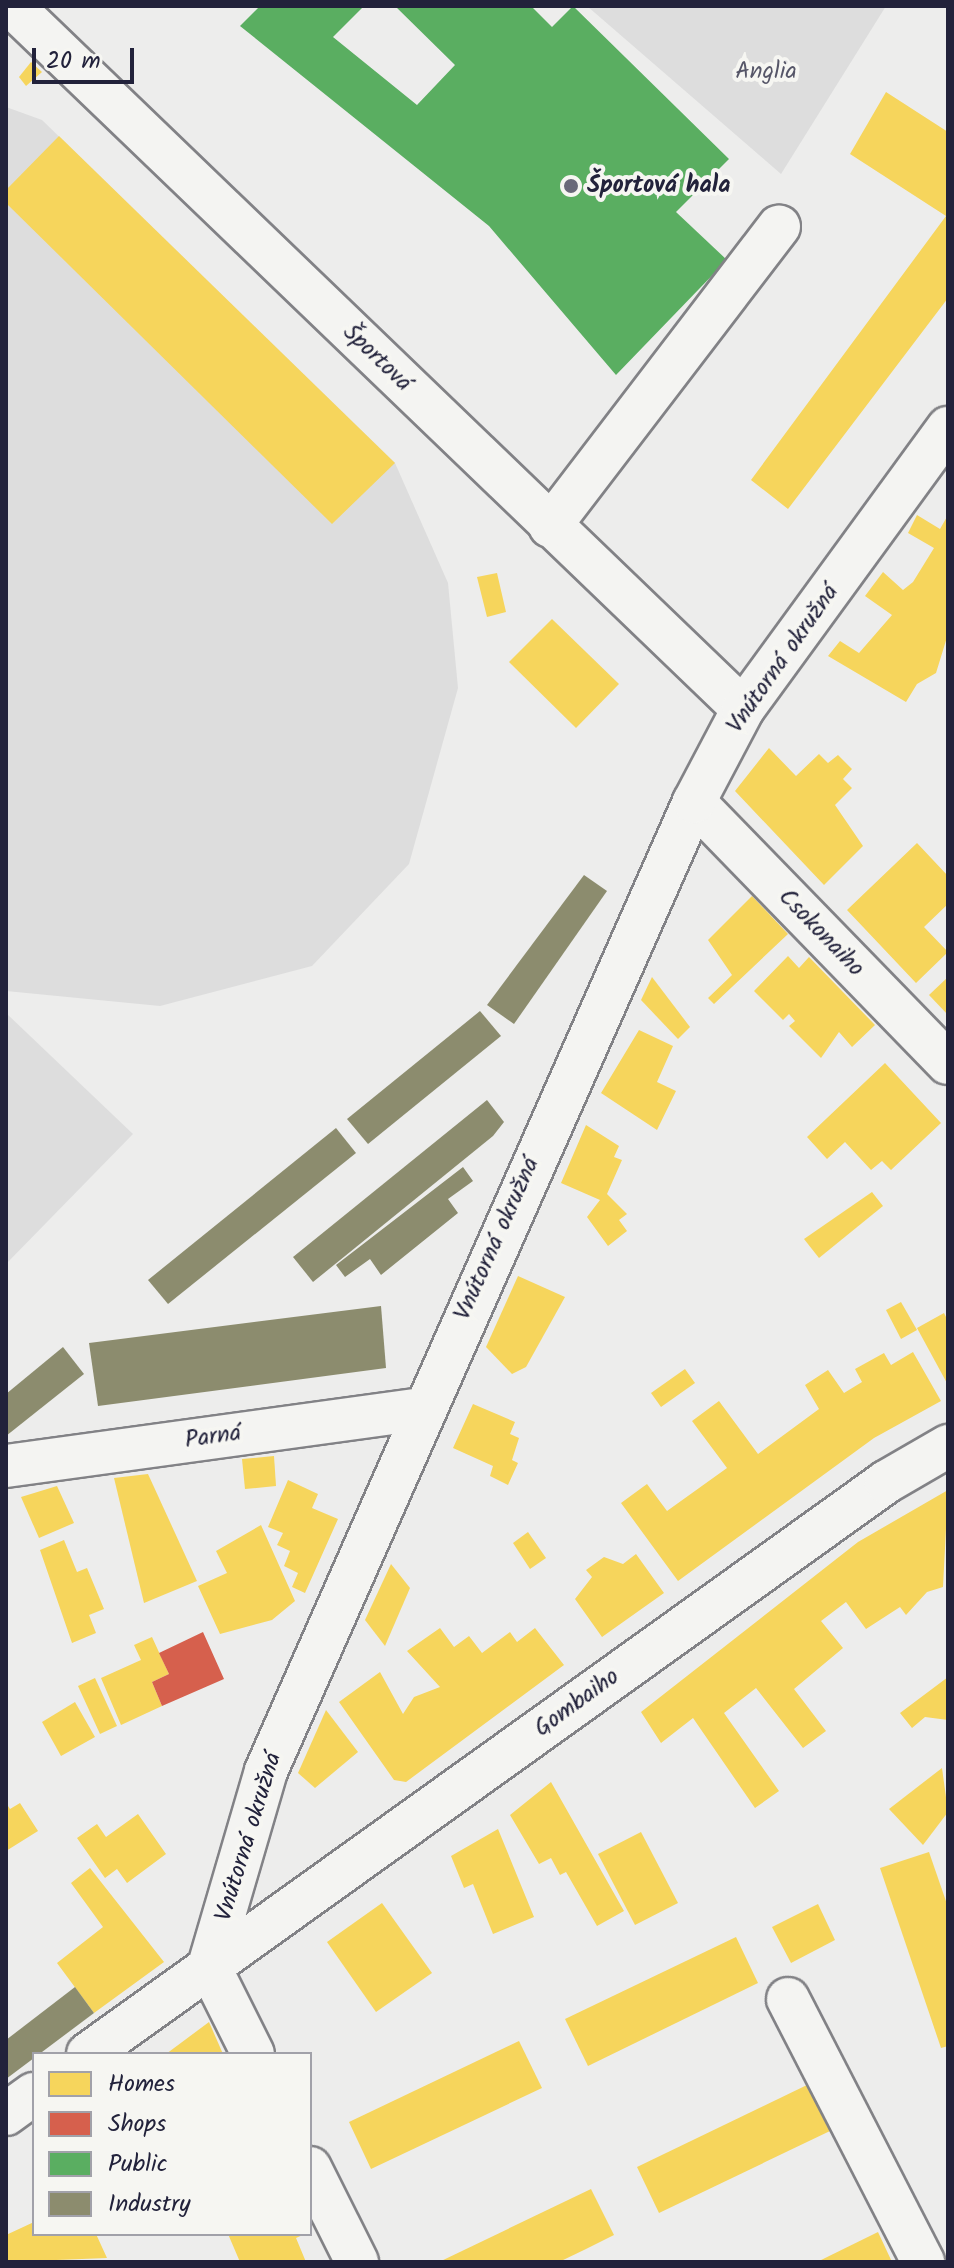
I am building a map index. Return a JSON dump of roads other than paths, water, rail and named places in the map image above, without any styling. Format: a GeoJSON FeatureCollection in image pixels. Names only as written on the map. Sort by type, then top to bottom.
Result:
{"type":"FeatureCollection","features":[{"type":"Feature","properties":{"kind":"street","name":"Športová"},"geometry":{"type":"LineString","coordinates":[[12,6],[743,709]]}},
{"type":"Feature","properties":{"kind":"street"},"geometry":{"type":"LineString","coordinates":[[550,526],[779,227]]}},
{"type":"Feature","properties":{"kind":"street","name":"Vnútorná okružná"},"geometry":{"type":"LineString","coordinates":[[209,1966],[266,1771],[421,1409],[694,802],[743,709],[948,428]]}},
{"type":"Feature","properties":{"kind":"street","name":"Csokonaiho"},"geometry":{"type":"LineString","coordinates":[[694,802],[948,1063]]}},
{"type":"Feature","properties":{"kind":"street","name":"Parná"},"geometry":{"type":"LineString","coordinates":[[6,1466],[421,1409]]}},
{"type":"Feature","properties":{"kind":"street","name":"Gombaiho"},"geometry":{"type":"LineString","coordinates":[[209,1966],[886,1482],[948,1446]]}},
{"type":"Feature","properties":{"kind":"street"},"geometry":{"type":"LineString","coordinates":[[91,2052],[209,1966],[252,2052]]}},
{"type":"Feature","properties":{"kind":"street"},"geometry":{"type":"LineString","coordinates":[[788,1999],[923,2262]]}},
{"type":"Feature","properties":{"kind":"street"},"geometry":{"type":"LineString","coordinates":[[6,2114],[32,2095]]}},
{"type":"Feature","properties":{"kind":"street"},"geometry":{"type":"LineString","coordinates":[[312,2172],[357,2262]]}},
{"type":"Feature","properties":{"kind":"place","name":"Športová hala"},"geometry":{"type":"Point","coordinates":[571,186]}},
{"type":"Feature","properties":{"kind":"park label","name":"Anglia"},"geometry":{"type":"Point","coordinates":[766,72]}}]}
